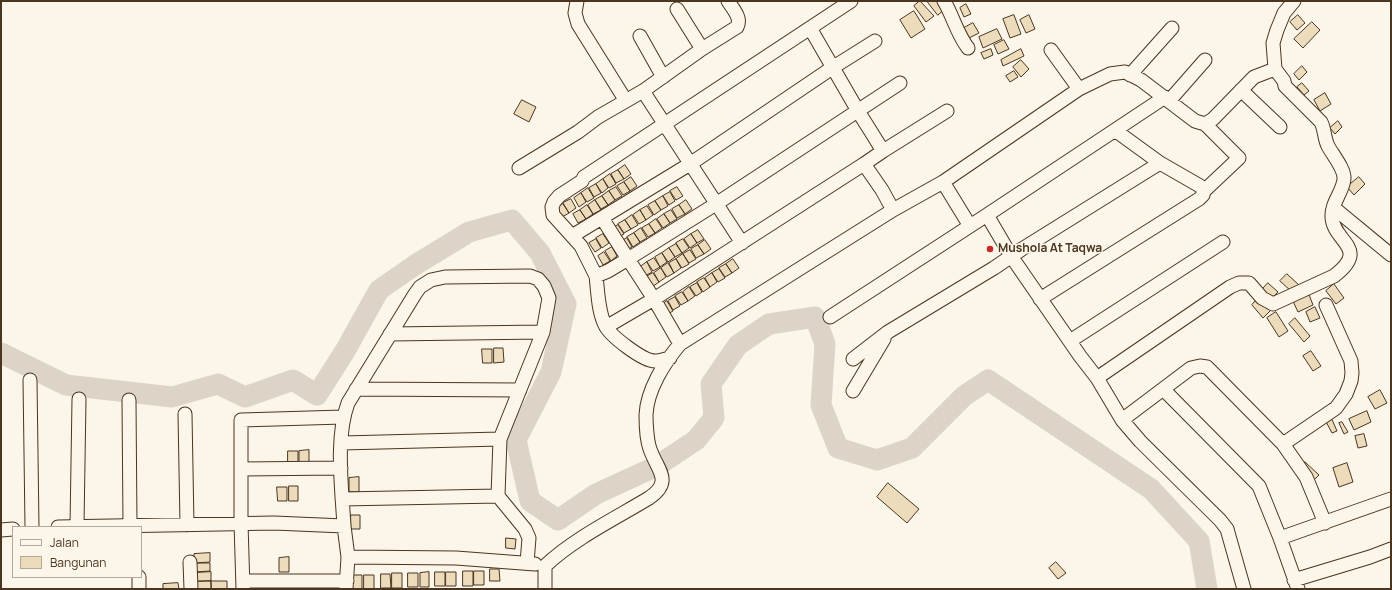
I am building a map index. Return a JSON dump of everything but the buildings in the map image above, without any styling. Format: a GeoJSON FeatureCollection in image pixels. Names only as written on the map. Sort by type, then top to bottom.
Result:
{"type":"FeatureCollection","features":[{"type":"Feature","properties":{"kind":"street"},"geometry":{"type":"LineString","coordinates":[[577,1],[575,13],[578,24],[626,101]]}},
{"type":"Feature","properties":{"kind":"street"},"geometry":{"type":"LineString","coordinates":[[519,168],[578,132],[598,117],[643,91],[702,49],[737,27],[739,23],[738,18],[728,1]]}},
{"type":"Feature","properties":{"kind":"street"},"geometry":{"type":"LineString","coordinates":[[670,358],[655,361],[648,360],[614,336],[606,327],[602,319],[596,276],[581,246],[553,215],[552,207],[554,202],[559,196],[582,181],[584,177],[851,1]]}},
{"type":"Feature","properties":{"kind":"street"},"geometry":{"type":"LineString","coordinates":[[944,1],[951,13],[960,39],[968,48]]}},
{"type":"Feature","properties":{"kind":"street"},"geometry":{"type":"LineString","coordinates":[[1097,378],[1239,283],[1249,283],[1262,298],[1274,304],[1334,276],[1342,271],[1349,261],[1350,253],[1347,244],[1334,224],[1332,218],[1345,177],[1328,145],[1325,130],[1321,122],[1285,86],[1284,81],[1275,69],[1273,43],[1284,14],[1294,1]]}},
{"type":"Feature","properties":{"kind":"street"},"geometry":{"type":"LineString","coordinates":[[677,10],[702,49]]}},
{"type":"Feature","properties":{"kind":"street"},"geometry":{"type":"LineString","coordinates":[[810,28],[858,112],[883,151]]}},
{"type":"Feature","properties":{"kind":"street"},"geometry":{"type":"LineString","coordinates":[[1130,75],[1172,28]]}},
{"type":"Feature","properties":{"kind":"street"},"geometry":{"type":"LineString","coordinates":[[640,36],[663,77]]}},
{"type":"Feature","properties":{"kind":"street"},"geometry":{"type":"LineString","coordinates":[[572,236],[690,164],[832,68],[875,41]]}},
{"type":"Feature","properties":{"kind":"street"},"geometry":{"type":"LineString","coordinates":[[1051,50],[1079,89]]}},
{"type":"Feature","properties":{"kind":"street"},"geometry":{"type":"LineString","coordinates":[[830,317],[1167,99],[1205,60]]}},
{"type":"Feature","properties":{"kind":"street"},"geometry":{"type":"LineString","coordinates":[[1205,124],[1212,119],[1254,77],[1275,69]]}},
{"type":"Feature","properties":{"kind":"street"},"geometry":{"type":"LineString","coordinates":[[545,589],[550,564],[573,544],[656,494],[661,487],[663,480],[662,474],[649,448],[646,416],[649,399],[655,383],[680,344],[893,210],[943,182],[1079,89],[1110,74],[1125,72],[1141,80],[1195,121],[1205,124],[1239,158],[1204,190],[1203,195],[1199,199],[1040,299]]}},
{"type":"Feature","properties":{"kind":"street"},"geometry":{"type":"LineString","coordinates":[[596,276],[608,271],[628,259],[716,204],[900,83]]}},
{"type":"Feature","properties":{"kind":"street"},"geometry":{"type":"LineString","coordinates":[[1241,90],[1280,127]]}},
{"type":"Feature","properties":{"kind":"street"},"geometry":{"type":"LineString","coordinates":[[643,91],[742,243]]}},
{"type":"Feature","properties":{"kind":"street"},"geometry":{"type":"LineString","coordinates":[[606,327],[654,299],[947,111]]}},
{"type":"Feature","properties":{"kind":"street"},"geometry":{"type":"LineString","coordinates":[[1116,131],[1160,163],[1200,186],[1204,190]]}},
{"type":"Feature","properties":{"kind":"street"},"geometry":{"type":"LineString","coordinates":[[853,359],[888,332],[994,268],[1160,163]]}},
{"type":"Feature","properties":{"kind":"street"},"geometry":{"type":"LineString","coordinates":[[864,164],[893,210]]}},
{"type":"Feature","properties":{"kind":"street"},"geometry":{"type":"LineString","coordinates":[[943,182],[970,226]]}},
{"type":"Feature","properties":{"kind":"street"},"geometry":{"type":"LineString","coordinates":[[1334,208],[1391,256]]}},
{"type":"Feature","properties":{"kind":"street"},"geometry":{"type":"LineString","coordinates":[[987,215],[1011,256],[1097,378],[1122,420],[1140,441],[1220,520],[1227,529],[1244,589]]}},
{"type":"Feature","properties":{"kind":"street"},"geometry":{"type":"LineString","coordinates":[[602,218],[654,299],[680,344]]}},
{"type":"Feature","properties":{"kind":"street"},"geometry":{"type":"LineString","coordinates":[[1070,341],[1223,242]]}},
{"type":"Feature","properties":{"kind":"street"},"geometry":{"type":"LineString","coordinates":[[343,417],[241,420],[241,523],[243,585],[346,585],[348,557],[344,526],[341,468],[343,417],[348,403],[356,389],[420,287],[431,280],[445,277],[530,276],[538,279],[544,286],[549,298],[543,332],[500,439],[498,496],[525,529],[529,538],[527,563]]}},
{"type":"Feature","properties":{"kind":"street"},"geometry":{"type":"LineString","coordinates":[[1283,444],[1336,408],[1346,394],[1351,381],[1351,361],[1326,305]]}},
{"type":"Feature","properties":{"kind":"street"},"geometry":{"type":"LineString","coordinates":[[390,334],[543,332]]}},
{"type":"Feature","properties":{"kind":"street"},"geometry":{"type":"LineString","coordinates":[[853,391],[888,332]]}},
{"type":"Feature","properties":{"kind":"street"},"geometry":{"type":"LineString","coordinates":[[1122,420],[1191,368],[1200,366],[1207,367],[1283,444],[1307,478],[1325,523]]}},
{"type":"Feature","properties":{"kind":"street"},"geometry":{"type":"LineString","coordinates":[[30,380],[32,526]]}},
{"type":"Feature","properties":{"kind":"street"},"geometry":{"type":"LineString","coordinates":[[356,389],[520,390]]}},
{"type":"Feature","properties":{"kind":"street"},"geometry":{"type":"LineString","coordinates":[[1163,389],[1259,486],[1280,538],[1296,585],[1391,549]]}},
{"type":"Feature","properties":{"kind":"street"},"geometry":{"type":"LineString","coordinates":[[79,399],[77,526],[241,523],[344,526]]}},
{"type":"Feature","properties":{"kind":"street"},"geometry":{"type":"LineString","coordinates":[[129,400],[136,526]]}},
{"type":"Feature","properties":{"kind":"street"},"geometry":{"type":"LineString","coordinates":[[185,414],[187,525]]}},
{"type":"Feature","properties":{"kind":"street"},"geometry":{"type":"LineString","coordinates":[[342,443],[500,439]]}},
{"type":"Feature","properties":{"kind":"street"},"geometry":{"type":"LineString","coordinates":[[241,469],[341,468]]}},
{"type":"Feature","properties":{"kind":"street"},"geometry":{"type":"LineString","coordinates":[[342,499],[498,496]]}},
{"type":"Feature","properties":{"kind":"street"},"geometry":{"type":"LineString","coordinates":[[1280,538],[1391,499]]}},
{"type":"Feature","properties":{"kind":"street"},"geometry":{"type":"LineString","coordinates":[[1,530],[12,529]]}},
{"type":"Feature","properties":{"kind":"street"},"geometry":{"type":"LineString","coordinates":[[348,557],[456,558],[550,564]]}},
{"type":"Feature","properties":{"kind":"street"},"geometry":{"type":"LineString","coordinates":[[190,562],[191,589]]}},
{"type":"Feature","properties":{"kind":"street"},"geometry":{"type":"LineString","coordinates":[[550,564],[552,589]]}},
{"type":"Feature","properties":{"kind":"street"},"geometry":{"type":"LineString","coordinates":[[139,578],[139,589]]}},
{"type":"Feature","properties":{"kind":"waterway"},"geometry":{"type":"LineString","coordinates":[[1,353],[66,385],[172,397],[218,384],[245,397],[293,380],[317,395],[345,351],[379,290],[415,265],[469,232],[512,220],[540,253],[566,304],[551,372],[516,440],[530,501],[558,520],[596,494],[657,466],[696,440],[714,418],[711,384],[738,345],[769,324],[815,317],[825,344],[821,405],[838,448],[877,460],[912,448],[964,396],[988,380],[1151,489],[1199,541],[1207,589]]}},
{"type":"Feature","properties":{"kind":"place","name":"Mushola At Taqwa"},"geometry":{"type":"Point","coordinates":[990,249]}}]}
